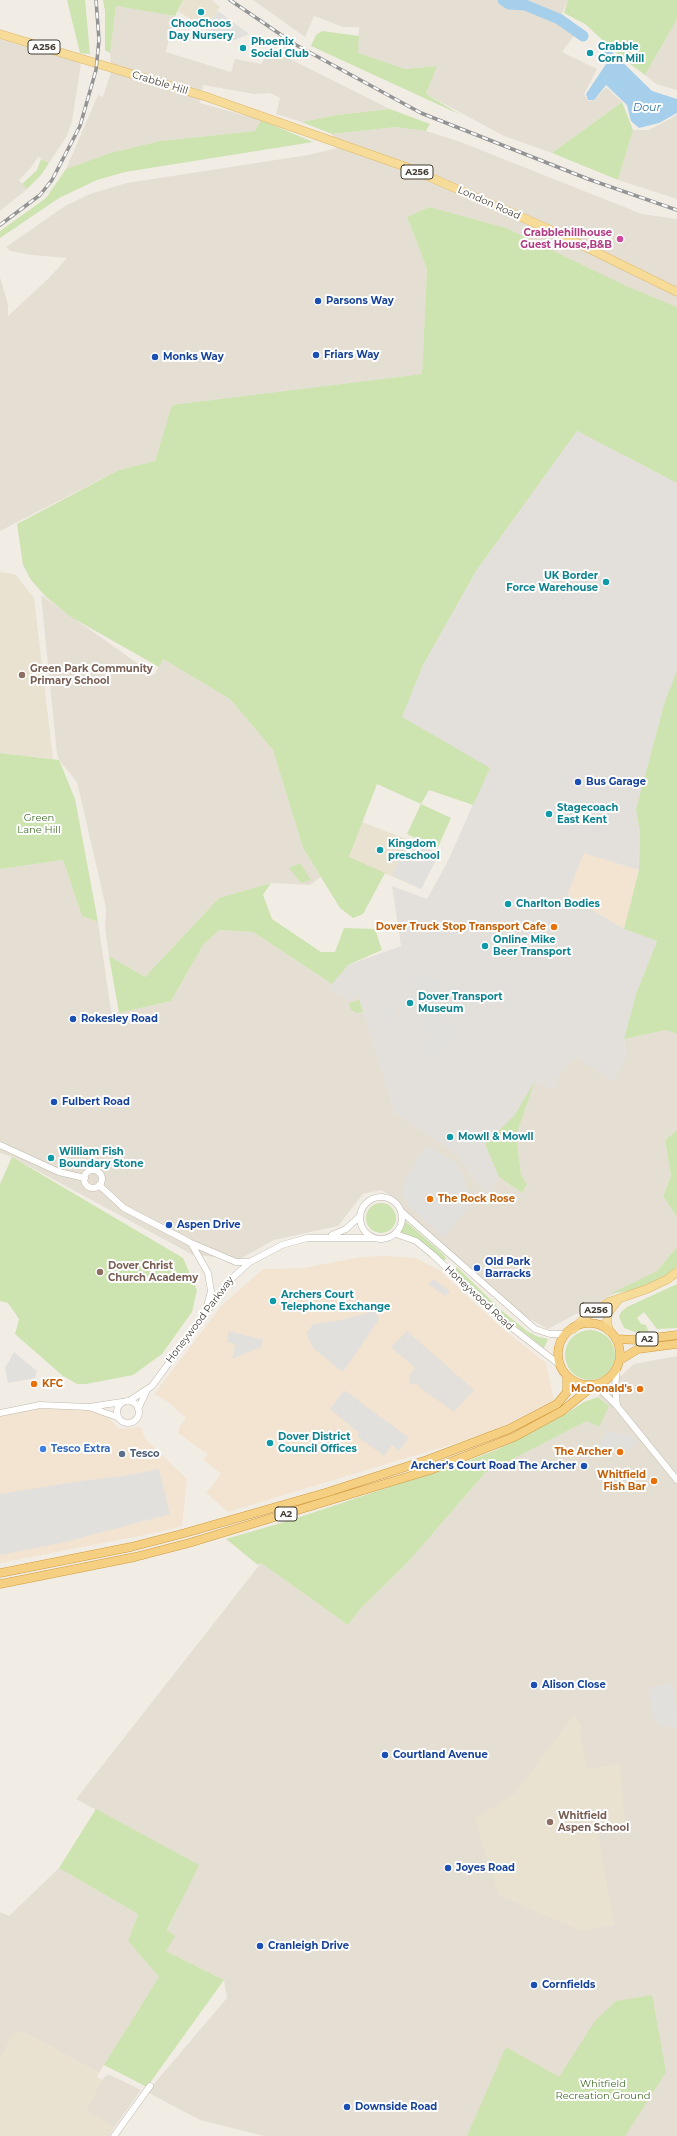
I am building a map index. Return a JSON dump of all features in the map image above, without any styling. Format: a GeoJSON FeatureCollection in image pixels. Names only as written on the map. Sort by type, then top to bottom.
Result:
{"type":"FeatureCollection","features":[{"type":"Feature","properties":{"kind":"highway"},"geometry":{"type":"LineString","coordinates":[[591,1324],[601,1326],[609,1331],[616,1339],[620,1347],[620,1360],[617,1369],[608,1379],[595,1385],[579,1384],[567,1376],[560,1365],[559,1349],[569,1331],[582,1325],[591,1324]]}},
{"type":"Feature","properties":{"kind":"highway","name":"A2"},"geometry":{"type":"LineString","coordinates":[[616,1339],[637,1340],[677,1335]]}},
{"type":"Feature","properties":{"kind":"highway","name":"A2"},"geometry":{"type":"LineString","coordinates":[[620,1360],[638,1349],[677,1344]]}},
{"type":"Feature","properties":{"kind":"highway","name":"A2"},"geometry":{"type":"LineString","coordinates":[[0,1573],[138,1545],[237,1519],[325,1493],[427,1460],[509,1429],[557,1404],[563,1398],[568,1389],[567,1376]]}},
{"type":"Feature","properties":{"kind":"highway","name":"A2"},"geometry":{"type":"LineString","coordinates":[[0,1584],[135,1557],[232,1531],[335,1500],[467,1457],[514,1437],[562,1411],[595,1385]]}},
{"type":"Feature","properties":{"kind":"main road","name":"Crabble Hill"},"geometry":{"type":"LineString","coordinates":[[0,34],[204,96],[319,136]]}},
{"type":"Feature","properties":{"kind":"main road","name":"London Road"},"geometry":{"type":"LineString","coordinates":[[319,136],[409,168],[554,231],[677,292]]}},
{"type":"Feature","properties":{"kind":"main road","name":"A256"},"geometry":{"type":"LineString","coordinates":[[569,1331],[595,1310],[609,1302],[647,1289],[668,1279],[677,1272]]}},
{"type":"Feature","properties":{"kind":"main road","name":"A256"},"geometry":{"type":"LineString","coordinates":[[609,1331],[607,1322],[608,1313],[616,1302],[624,1297]]}},
{"type":"Feature","properties":{"kind":"street"},"geometry":{"type":"LineString","coordinates":[[0,1145],[59,1172],[84,1178]]}},
{"type":"Feature","properties":{"kind":"street"},"geometry":{"type":"LineString","coordinates":[[84,1178],[89,1171],[97,1171],[102,1177],[99,1185]]}},
{"type":"Feature","properties":{"kind":"street"},"geometry":{"type":"LineString","coordinates":[[84,1178],[86,1184],[91,1187],[99,1185]]}},
{"type":"Feature","properties":{"kind":"street"},"geometry":{"type":"LineString","coordinates":[[99,1185],[124,1208],[191,1243],[236,1262],[250,1262]]}},
{"type":"Feature","properties":{"kind":"street"},"geometry":{"type":"LineString","coordinates":[[380,1197],[391,1199],[400,1207],[402,1212],[402,1224],[396,1234],[385,1239],[373,1238],[362,1227],[360,1216],[362,1210],[369,1201],[380,1197]]}},
{"type":"Feature","properties":{"kind":"street","name":"Honeywood Road"},"geometry":{"type":"LineString","coordinates":[[402,1212],[535,1330],[550,1334],[569,1331]]}},
{"type":"Feature","properties":{"kind":"street","name":"Honeywood Parkway"},"geometry":{"type":"LineString","coordinates":[[328,1237],[346,1229],[360,1216]]}},
{"type":"Feature","properties":{"kind":"street","name":"Honeywood Road"},"geometry":{"type":"LineString","coordinates":[[396,1234],[416,1242],[433,1255],[507,1324],[560,1365]]}},
{"type":"Feature","properties":{"kind":"street","name":"Honeywood Parkway"},"geometry":{"type":"LineString","coordinates":[[138,1409],[147,1390],[206,1310],[229,1281],[250,1262],[270,1251],[296,1241],[328,1237],[373,1238]]}},
{"type":"Feature","properties":{"kind":"street"},"geometry":{"type":"LineString","coordinates":[[191,1243],[208,1273],[211,1291],[206,1310]]}},
{"type":"Feature","properties":{"kind":"street"},"geometry":{"type":"LineString","coordinates":[[617,1369],[615,1386],[617,1406]]}},
{"type":"Feature","properties":{"kind":"street"},"geometry":{"type":"LineString","coordinates":[[595,1385],[617,1406],[677,1480]]}},
{"type":"Feature","properties":{"kind":"street","name":"Honeywood Parkway"},"geometry":{"type":"LineString","coordinates":[[0,1413],[40,1405],[89,1407],[126,1402],[147,1390]]}},
{"type":"Feature","properties":{"kind":"street"},"geometry":{"type":"LineString","coordinates":[[126,1402],[135,1404],[138,1409],[138,1416],[132,1422],[125,1424],[118,1417],[116,1409],[126,1402]]}},
{"type":"Feature","properties":{"kind":"street","name":"Honeywood Parkway"},"geometry":{"type":"LineString","coordinates":[[89,1407],[118,1417]]}},
{"type":"Feature","properties":{"kind":"street"},"geometry":{"type":"LineString","coordinates":[[114,2136],[150,2086]]}},
{"type":"Feature","properties":{"kind":"shaded area"},"geometry":{"type":"Polygon","coordinates":[[[183,0],[212,0],[220,7],[205,28],[178,11],[183,0]]]}},
{"type":"Feature","properties":{"kind":"shaded area"},"geometry":{"type":"Polygon","coordinates":[[[253,0],[568,0],[559,20],[576,33],[562,52],[597,69],[584,94],[588,101],[594,100],[606,87],[622,102],[552,153],[504,136],[426,94],[437,66],[405,69],[357,53],[359,27],[343,27],[314,16],[305,37],[253,0]]]}},
{"type":"Feature","properties":{"kind":"shaded area"},"geometry":{"type":"Polygon","coordinates":[[[116,6],[175,16],[166,52],[231,72],[235,59],[261,64],[270,49],[390,109],[337,115],[302,122],[276,114],[280,98],[270,93],[254,94],[203,85],[200,103],[261,120],[255,131],[160,141],[110,153],[66,169],[98,95],[103,97],[111,72],[110,53],[116,6]]]}},
{"type":"Feature","properties":{"kind":"shaded area"},"geometry":{"type":"Polygon","coordinates":[[[218,11],[249,34],[230,42],[205,28],[218,11]]]}},
{"type":"Feature","properties":{"kind":"shaded area"},"geometry":{"type":"Polygon","coordinates":[[[677,19],[677,90],[656,84],[645,75],[677,19]]]}},
{"type":"Feature","properties":{"kind":"shaded area"},"geometry":{"type":"Polygon","coordinates":[[[0,39],[81,63],[72,121],[67,136],[49,163],[38,157],[30,169],[19,180],[27,189],[0,211],[0,39]]]}},
{"type":"Feature","properties":{"kind":"shaded area"},"geometry":{"type":"Polygon","coordinates":[[[677,115],[677,199],[618,180],[633,130],[649,130],[677,115]]]}},
{"type":"Feature","properties":{"kind":"shaded area"},"geometry":{"type":"Polygon","coordinates":[[[396,127],[426,131],[458,141],[642,214],[677,219],[677,307],[429,207],[407,217],[427,269],[422,374],[172,405],[155,461],[119,470],[0,531],[0,277],[8,305],[8,316],[49,278],[67,258],[31,255],[10,251],[6,247],[65,206],[90,194],[127,183],[308,155],[337,148],[332,134],[396,127]]]}},
{"type":"Feature","properties":{"kind":"shaded area"},"geometry":{"type":"Polygon","coordinates":[[[577,431],[677,483],[677,671],[665,701],[636,809],[640,833],[639,870],[584,853],[567,895],[624,929],[657,941],[636,994],[624,1039],[626,1057],[614,1082],[576,1058],[560,1073],[553,1090],[535,1082],[514,1117],[485,1144],[499,1177],[487,1197],[458,1155],[395,1113],[358,995],[350,1001],[327,989],[348,965],[401,946],[392,886],[427,899],[446,865],[489,769],[402,717],[423,665],[476,571],[577,431]]]}},
{"type":"Feature","properties":{"kind":"shaded area","name":"Green Park Community Primary School"},"geometry":{"type":"Polygon","coordinates":[[[0,572],[15,574],[34,598],[53,759],[0,753],[0,572]]]}},
{"type":"Feature","properties":{"kind":"shaded area"},"geometry":{"type":"Polygon","coordinates":[[[41,595],[154,675],[163,659],[230,699],[273,750],[303,848],[321,877],[310,885],[271,883],[219,898],[145,977],[109,956],[105,928],[106,908],[77,782],[59,760],[57,754],[41,595]]]}},
{"type":"Feature","properties":{"kind":"shaded area"},"geometry":{"type":"Polygon","coordinates":[[[362,822],[409,840],[439,854],[421,889],[349,858],[362,822]]]}},
{"type":"Feature","properties":{"kind":"shaded area"},"geometry":{"type":"Polygon","coordinates":[[[409,840],[439,854],[421,889],[392,875],[409,840]]]}},
{"type":"Feature","properties":{"kind":"shaded area"},"geometry":{"type":"Polygon","coordinates":[[[584,853],[639,870],[624,929],[567,895],[584,853]]]}},
{"type":"Feature","properties":{"kind":"shaded area"},"geometry":{"type":"Polygon","coordinates":[[[63,860],[82,916],[98,922],[111,1011],[119,1013],[171,1001],[203,945],[219,930],[253,932],[332,984],[327,989],[358,994],[395,1113],[458,1155],[487,1197],[499,1177],[522,1193],[527,1186],[521,1174],[516,1136],[535,1081],[553,1090],[560,1073],[576,1058],[626,1057],[624,1039],[666,1030],[677,1034],[677,1130],[665,1140],[671,1176],[663,1196],[677,1217],[677,1247],[657,1271],[548,1329],[524,1316],[413,1220],[395,1198],[381,1190],[363,1194],[338,1226],[274,1240],[240,1259],[193,1255],[12,1157],[0,1153],[0,869],[63,860]]]}},
{"type":"Feature","properties":{"kind":"shaded area","name":"Dover Transport Museum"},"geometry":{"type":"Polygon","coordinates":[[[411,973],[440,981],[439,1015],[457,1027],[436,1060],[423,1052],[431,1036],[424,1012],[428,1011],[426,1003],[422,1003],[421,995],[424,994],[422,986],[416,988],[411,973]]]}},
{"type":"Feature","properties":{"kind":"shaded area"},"geometry":{"type":"Polygon","coordinates":[[[392,1007],[396,1010],[386,1022],[382,1016],[383,1012],[387,1008],[392,1007]]]}},
{"type":"Feature","properties":{"kind":"shaded area"},"geometry":{"type":"Polygon","coordinates":[[[430,1148],[455,1162],[462,1174],[467,1189],[475,1200],[444,1237],[414,1211],[402,1196],[405,1181],[424,1149],[430,1148]]]}},
{"type":"Feature","properties":{"kind":"shaded area"},"geometry":{"type":"Polygon","coordinates":[[[387,1256],[416,1258],[439,1270],[503,1329],[546,1363],[554,1400],[489,1433],[228,1512],[206,1493],[221,1474],[204,1460],[207,1454],[178,1433],[180,1426],[186,1418],[168,1402],[154,1394],[222,1305],[263,1269],[303,1268],[361,1257],[387,1256]]]}},
{"type":"Feature","properties":{"kind":"shaded area"},"geometry":{"type":"Polygon","coordinates":[[[433,1279],[450,1291],[445,1296],[429,1284],[433,1279]]]}},
{"type":"Feature","properties":{"kind":"shaded area"},"geometry":{"type":"Polygon","coordinates":[[[376,1311],[379,1319],[343,1372],[314,1349],[308,1339],[307,1332],[313,1324],[336,1321],[376,1311]]]}},
{"type":"Feature","properties":{"kind":"shaded area"},"geometry":{"type":"Polygon","coordinates":[[[229,1331],[263,1340],[261,1347],[232,1359],[235,1344],[227,1342],[229,1331]]]}},
{"type":"Feature","properties":{"kind":"shaded area"},"geometry":{"type":"Polygon","coordinates":[[[407,1331],[474,1390],[454,1412],[419,1387],[418,1383],[410,1385],[409,1375],[415,1368],[391,1347],[407,1331]]]}},
{"type":"Feature","properties":{"kind":"shaded area"},"geometry":{"type":"Polygon","coordinates":[[[14,1352],[37,1371],[35,1378],[8,1383],[5,1368],[14,1352]]]}},
{"type":"Feature","properties":{"kind":"shaded area"},"geometry":{"type":"Polygon","coordinates":[[[677,1356],[677,2136],[264,2136],[200,2120],[147,2092],[227,1998],[224,1980],[166,1951],[167,1931],[198,1865],[76,1799],[261,1563],[348,1625],[361,1608],[408,1562],[485,1473],[587,1421],[609,1406],[598,1396],[634,1364],[677,1356]]]}},
{"type":"Feature","properties":{"kind":"shaded area"},"geometry":{"type":"Polygon","coordinates":[[[344,1390],[409,1438],[399,1451],[392,1445],[384,1456],[357,1436],[359,1433],[330,1409],[344,1390]]]}},
{"type":"Feature","properties":{"kind":"shaded area"},"geometry":{"type":"Polygon","coordinates":[[[69,1405],[107,1416],[119,1429],[141,1427],[145,1439],[187,1479],[182,1526],[160,1532],[0,1563],[0,1413],[15,1409],[69,1405]]]}},
{"type":"Feature","properties":{"kind":"shaded area"},"geometry":{"type":"Polygon","coordinates":[[[607,1432],[630,1435],[637,1441],[632,1449],[629,1447],[627,1451],[617,1444],[615,1447],[613,1445],[606,1455],[604,1454],[601,1458],[594,1454],[607,1432]]]}},
{"type":"Feature","properties":{"kind":"shaded area","name":"Tesco Extra"},"geometry":{"type":"Polygon","coordinates":[[[159,1469],[170,1514],[65,1542],[0,1555],[0,1494],[123,1476],[159,1469]]]}},
{"type":"Feature","properties":{"kind":"shaded area"},"geometry":{"type":"Polygon","coordinates":[[[672,1683],[677,1712],[677,1727],[672,1728],[671,1725],[662,1727],[661,1722],[655,1723],[649,1691],[652,1690],[652,1687],[672,1683]]]}},
{"type":"Feature","properties":{"kind":"shaded area","name":"Whitfield Aspen School"},"geometry":{"type":"Polygon","coordinates":[[[574,1715],[582,1726],[580,1734],[587,1769],[620,1764],[625,1825],[597,1830],[614,1925],[582,1931],[498,1895],[475,1819],[515,1793],[574,1715]]]}},
{"type":"Feature","properties":{"kind":"shaded area"},"geometry":{"type":"Polygon","coordinates":[[[59,1868],[138,1914],[128,1941],[159,1977],[99,2073],[21,2031],[0,2065],[0,1912],[9,1916],[59,1868]]]}},
{"type":"Feature","properties":{"kind":"shaded area"},"geometry":{"type":"Polygon","coordinates":[[[21,2031],[99,2073],[97,2077],[102,2080],[86,2111],[114,2128],[109,2136],[0,2136],[0,2058],[12,2035],[21,2031]]]}},
{"type":"Feature","properties":{"kind":"shaded area"},"geometry":{"type":"Polygon","coordinates":[[[108,2074],[141,2090],[114,2128],[85,2111],[102,2080],[108,2074]]]}},
{"type":"Feature","properties":{"kind":"green space"},"geometry":{"type":"Polygon","coordinates":[[[67,0],[85,0],[90,54],[80,53],[67,0]]]}},
{"type":"Feature","properties":{"kind":"green space"},"geometry":{"type":"Polygon","coordinates":[[[103,0],[183,0],[175,16],[116,6],[110,53],[105,50],[105,11],[103,0]]]}},
{"type":"Feature","properties":{"kind":"green space"},"geometry":{"type":"Polygon","coordinates":[[[568,0],[677,0],[677,19],[645,75],[622,58],[585,24],[564,13],[568,0]]]}},
{"type":"Feature","properties":{"kind":"green space"},"geometry":{"type":"Polygon","coordinates":[[[322,31],[359,36],[358,53],[405,69],[437,66],[426,94],[461,115],[311,46],[316,35],[322,31]]]}},
{"type":"Feature","properties":{"kind":"green space"},"geometry":{"type":"Polygon","coordinates":[[[622,102],[633,130],[618,180],[552,153],[622,102]]]}},
{"type":"Feature","properties":{"kind":"green space"},"geometry":{"type":"Polygon","coordinates":[[[390,109],[430,124],[426,131],[396,127],[332,134],[302,122],[337,115],[390,109]]]}},
{"type":"Feature","properties":{"kind":"green space"},"geometry":{"type":"Polygon","coordinates":[[[261,120],[313,142],[125,172],[97,180],[59,198],[0,238],[0,231],[46,198],[66,169],[110,153],[160,141],[255,131],[261,120]]]}},
{"type":"Feature","properties":{"kind":"green space"},"geometry":{"type":"Polygon","coordinates":[[[41,159],[49,163],[41,175],[27,189],[22,184],[37,170],[41,159]]]}},
{"type":"Feature","properties":{"kind":"green space"},"geometry":{"type":"Polygon","coordinates":[[[429,207],[506,228],[626,286],[677,307],[677,483],[577,431],[476,571],[423,665],[402,717],[490,768],[473,805],[429,790],[421,804],[377,784],[349,857],[385,873],[363,914],[353,918],[340,908],[303,848],[273,750],[230,699],[163,659],[159,667],[71,617],[46,597],[31,580],[23,565],[17,524],[119,470],[155,461],[172,405],[422,374],[427,269],[407,217],[429,207]]]}},
{"type":"Feature","properties":{"kind":"green space"},"geometry":{"type":"Polygon","coordinates":[[[677,671],[677,1034],[666,1030],[624,1039],[636,994],[657,941],[624,929],[639,870],[640,833],[636,809],[665,701],[677,671]]]}},
{"type":"Feature","properties":{"kind":"green space","name":"Green Lane Hill"},"geometry":{"type":"Polygon","coordinates":[[[0,753],[59,760],[75,799],[98,922],[82,916],[63,860],[0,869],[0,753]]]}},
{"type":"Feature","properties":{"kind":"green space"},"geometry":{"type":"Polygon","coordinates":[[[421,804],[451,818],[437,849],[407,834],[421,804]]]}},
{"type":"Feature","properties":{"kind":"green space"},"geometry":{"type":"Polygon","coordinates":[[[300,863],[311,880],[301,883],[289,868],[300,863]]]}},
{"type":"Feature","properties":{"kind":"green space"},"geometry":{"type":"Polygon","coordinates":[[[271,883],[263,895],[272,919],[321,952],[335,952],[344,928],[375,929],[382,950],[348,965],[332,984],[253,932],[219,930],[203,945],[171,1001],[119,1013],[109,956],[145,977],[219,898],[271,883]]]}},
{"type":"Feature","properties":{"kind":"green space"},"geometry":{"type":"Polygon","coordinates":[[[359,1000],[363,1012],[357,1013],[351,1010],[349,1003],[359,1000]]]}},
{"type":"Feature","properties":{"kind":"green space"},"geometry":{"type":"Polygon","coordinates":[[[535,1081],[516,1136],[521,1174],[527,1185],[522,1193],[499,1177],[485,1144],[514,1116],[535,1081]]]}},
{"type":"Feature","properties":{"kind":"green space"},"geometry":{"type":"Polygon","coordinates":[[[677,1130],[677,1217],[663,1196],[671,1176],[665,1140],[677,1130]]]}},
{"type":"Feature","properties":{"kind":"green space","name":"Dover Christ Church Academy"},"geometry":{"type":"Polygon","coordinates":[[[12,1157],[183,1258],[197,1290],[192,1312],[162,1354],[133,1375],[86,1384],[77,1384],[63,1376],[15,1334],[19,1319],[8,1303],[0,1301],[0,1184],[12,1157]]]}},
{"type":"Feature","properties":{"kind":"green space"},"geometry":{"type":"Polygon","coordinates":[[[381,1203],[392,1207],[396,1218],[392,1229],[381,1233],[370,1229],[366,1218],[370,1207],[381,1203]]]}},
{"type":"Feature","properties":{"kind":"green space"},"geometry":{"type":"Polygon","coordinates":[[[404,1220],[442,1253],[446,1258],[444,1261],[412,1237],[399,1232],[404,1220]]]}},
{"type":"Feature","properties":{"kind":"green space"},"geometry":{"type":"Polygon","coordinates":[[[677,1247],[677,1267],[663,1277],[634,1290],[610,1294],[657,1271],[677,1247]]]}},
{"type":"Feature","properties":{"kind":"green space"},"geometry":{"type":"Polygon","coordinates":[[[457,1267],[501,1310],[527,1331],[536,1336],[548,1339],[544,1348],[499,1313],[454,1270],[457,1267]]]}},
{"type":"Feature","properties":{"kind":"green space"},"geometry":{"type":"Polygon","coordinates":[[[677,1284],[677,1328],[657,1329],[644,1312],[637,1318],[641,1324],[646,1325],[649,1333],[635,1332],[624,1328],[619,1317],[621,1312],[627,1307],[677,1284]]]}},
{"type":"Feature","properties":{"kind":"green space"},"geometry":{"type":"Polygon","coordinates":[[[590,1330],[600,1332],[608,1337],[613,1345],[615,1355],[613,1365],[608,1373],[600,1378],[590,1380],[580,1378],[572,1373],[567,1365],[565,1355],[567,1345],[572,1337],[580,1332],[590,1330]]]}},
{"type":"Feature","properties":{"kind":"green space"},"geometry":{"type":"Polygon","coordinates":[[[598,1397],[609,1406],[599,1427],[587,1421],[485,1473],[408,1562],[361,1608],[348,1625],[261,1563],[258,1565],[226,1539],[288,1521],[473,1459],[496,1450],[564,1415],[584,1402],[598,1397]]]}},
{"type":"Feature","properties":{"kind":"green space"},"geometry":{"type":"Polygon","coordinates":[[[96,1809],[199,1865],[167,1930],[175,1936],[166,1951],[224,1980],[147,2087],[104,2065],[159,1977],[128,1941],[138,1914],[59,1868],[96,1809]]]}},
{"type":"Feature","properties":{"kind":"green space","name":"Whitfield Recreation Ground"},"geometry":{"type":"Polygon","coordinates":[[[652,1995],[666,2072],[625,2136],[467,2136],[506,2047],[559,2077],[595,2021],[616,2001],[652,1995]]]}},
{"type":"Feature","properties":{"kind":"water","name":"Dour"},"geometry":{"type":"Polygon","coordinates":[[[601,45],[608,48],[652,91],[677,99],[677,113],[659,123],[639,128],[631,121],[627,105],[606,85],[594,100],[588,100],[586,94],[608,61],[599,48],[601,45]]]}},
{"type":"Feature","properties":{"kind":"waterway","name":"Dour"},"geometry":{"type":"LineString","coordinates":[[503,0],[509,4],[525,5],[559,19],[583,36]]}},
{"type":"Feature","properties":{"kind":"railway"},"geometry":{"type":"LineString","coordinates":[[0,225],[40,195],[52,180],[80,126],[96,70],[99,40],[96,0]]}},
{"type":"Feature","properties":{"kind":"railway"},"geometry":{"type":"LineString","coordinates":[[230,0],[296,45],[421,113],[588,179],[677,210]]}},
{"type":"Feature","properties":{"kind":"place","name":"ChooChoos Day Nursery"},"geometry":{"type":"Point","coordinates":[201,12]}},
{"type":"Feature","properties":{"kind":"place","name":"Phoenix Social Club"},"geometry":{"type":"Point","coordinates":[243,48]}},
{"type":"Feature","properties":{"kind":"place","name":"Crabble Corn Mill"},"geometry":{"type":"Point","coordinates":[590,53]}},
{"type":"Feature","properties":{"kind":"place","name":"Crabblehillhouse Guest House,B&B"},"geometry":{"type":"Point","coordinates":[620,239]}},
{"type":"Feature","properties":{"kind":"place","name":"Parsons Way"},"geometry":{"type":"Point","coordinates":[318,301]}},
{"type":"Feature","properties":{"kind":"place","name":"Friars Way"},"geometry":{"type":"Point","coordinates":[316,355]}},
{"type":"Feature","properties":{"kind":"place","name":"Monks Way"},"geometry":{"type":"Point","coordinates":[155,357]}},
{"type":"Feature","properties":{"kind":"place","name":"UK Border Force Warehouse"},"geometry":{"type":"Point","coordinates":[606,582]}},
{"type":"Feature","properties":{"kind":"place","name":"Green Park Community Primary School"},"geometry":{"type":"Point","coordinates":[22,675]}},
{"type":"Feature","properties":{"kind":"place","name":"Bus Garage"},"geometry":{"type":"Point","coordinates":[578,782]}},
{"type":"Feature","properties":{"kind":"place","name":"Stagecoach East Kent"},"geometry":{"type":"Point","coordinates":[549,814]}},
{"type":"Feature","properties":{"kind":"place","name":"Kingdom preschool"},"geometry":{"type":"Point","coordinates":[380,850]}},
{"type":"Feature","properties":{"kind":"place","name":"Charlton Bodies"},"geometry":{"type":"Point","coordinates":[508,904]}},
{"type":"Feature","properties":{"kind":"place","name":"Dover Truck Stop Transport Cafe"},"geometry":{"type":"Point","coordinates":[554,927]}},
{"type":"Feature","properties":{"kind":"place","name":"Online Mike Beer Transport"},"geometry":{"type":"Point","coordinates":[485,946]}},
{"type":"Feature","properties":{"kind":"place","name":"Dover Transport Museum"},"geometry":{"type":"Point","coordinates":[410,1003]}},
{"type":"Feature","properties":{"kind":"place","name":"Rokesley Road"},"geometry":{"type":"Point","coordinates":[73,1019]}},
{"type":"Feature","properties":{"kind":"place","name":"Fulbert Road"},"geometry":{"type":"Point","coordinates":[54,1102]}},
{"type":"Feature","properties":{"kind":"place","name":"Mowll & Mowll"},"geometry":{"type":"Point","coordinates":[450,1137]}},
{"type":"Feature","properties":{"kind":"place","name":"William Fish Boundary Stone"},"geometry":{"type":"Point","coordinates":[51,1158]}},
{"type":"Feature","properties":{"kind":"place","name":"The Rock Rose"},"geometry":{"type":"Point","coordinates":[430,1199]}},
{"type":"Feature","properties":{"kind":"place","name":"Aspen Drive"},"geometry":{"type":"Point","coordinates":[169,1225]}},
{"type":"Feature","properties":{"kind":"place","name":"Old Park Barracks"},"geometry":{"type":"Point","coordinates":[477,1268]}},
{"type":"Feature","properties":{"kind":"place","name":"Dover Christ Church Academy"},"geometry":{"type":"Point","coordinates":[100,1272]}},
{"type":"Feature","properties":{"kind":"place","name":"Archers Court Telephone Exchange"},"geometry":{"type":"Point","coordinates":[273,1301]}},
{"type":"Feature","properties":{"kind":"place","name":"KFC"},"geometry":{"type":"Point","coordinates":[34,1384]}},
{"type":"Feature","properties":{"kind":"place","name":"McDonald's"},"geometry":{"type":"Point","coordinates":[640,1389]}},
{"type":"Feature","properties":{"kind":"place","name":"Dover District Council Offices"},"geometry":{"type":"Point","coordinates":[270,1443]}},
{"type":"Feature","properties":{"kind":"place","name":"Tesco Extra"},"geometry":{"type":"Point","coordinates":[43,1449]}},
{"type":"Feature","properties":{"kind":"place","name":"The Archer"},"geometry":{"type":"Point","coordinates":[620,1452]}},
{"type":"Feature","properties":{"kind":"place","name":"Tesco"},"geometry":{"type":"Point","coordinates":[122,1454]}},
{"type":"Feature","properties":{"kind":"place","name":"Archer's Court Road The Archer"},"geometry":{"type":"Point","coordinates":[584,1466]}},
{"type":"Feature","properties":{"kind":"place","name":"Whitfield Fish Bar"},"geometry":{"type":"Point","coordinates":[654,1481]}},
{"type":"Feature","properties":{"kind":"place","name":"Alison Close"},"geometry":{"type":"Point","coordinates":[534,1685]}},
{"type":"Feature","properties":{"kind":"place","name":"Courtland Avenue"},"geometry":{"type":"Point","coordinates":[385,1755]}},
{"type":"Feature","properties":{"kind":"place","name":"Whitfield Aspen School"},"geometry":{"type":"Point","coordinates":[550,1822]}},
{"type":"Feature","properties":{"kind":"place","name":"Joyes Road"},"geometry":{"type":"Point","coordinates":[448,1868]}},
{"type":"Feature","properties":{"kind":"place","name":"Cranleigh Drive"},"geometry":{"type":"Point","coordinates":[260,1946]}},
{"type":"Feature","properties":{"kind":"place","name":"Cornfields"},"geometry":{"type":"Point","coordinates":[534,1985]}},
{"type":"Feature","properties":{"kind":"place","name":"Downside Road"},"geometry":{"type":"Point","coordinates":[347,2107]}}]}
